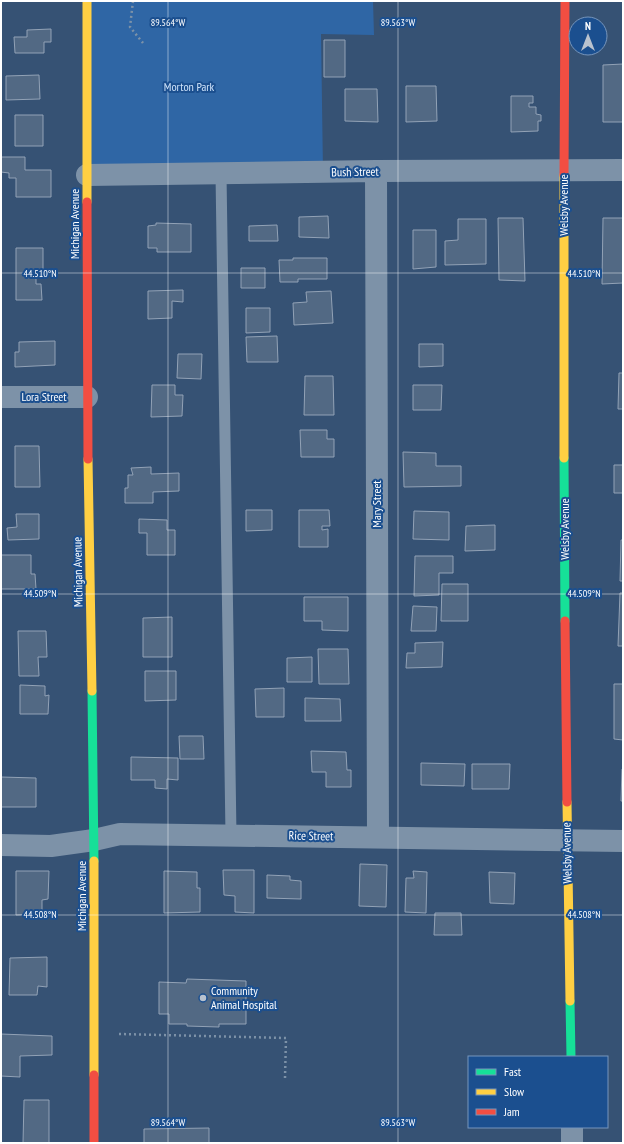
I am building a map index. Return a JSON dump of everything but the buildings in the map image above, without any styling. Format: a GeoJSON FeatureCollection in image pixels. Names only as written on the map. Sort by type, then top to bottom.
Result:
{"type":"FeatureCollection","features":[{"type":"Feature","properties":{"kind":"street","name":"Michigan Avenue"},"geometry":{"type":"LineString","coordinates":[[87,1],[87,397],[94,840],[94,1143]]}},
{"type":"Feature","properties":{"kind":"street","name":"Welsby Avenue"},"geometry":{"type":"LineString","coordinates":[[565,1],[564,171],[567,840],[571,1056]]}},
{"type":"Feature","properties":{"kind":"street","name":"Bush Street"},"geometry":{"type":"LineString","coordinates":[[87,175],[376,171],[623,170]]}},
{"type":"Feature","properties":{"kind":"street","name":"Mary Street"},"geometry":{"type":"LineString","coordinates":[[376,171],[378,837]]}},
{"type":"Feature","properties":{"kind":"street","name":"Lora Street"},"geometry":{"type":"LineString","coordinates":[[1,397],[87,397]]}},
{"type":"Feature","properties":{"kind":"street","name":"Rice Street"},"geometry":{"type":"LineString","coordinates":[[1,845],[51,846],[94,840],[120,834],[623,841]]}},
{"type":"Feature","properties":{"kind":"street"},"geometry":{"type":"LineString","coordinates":[[572,1128],[572,1143]]}},
{"type":"Feature","properties":{"kind":"lane"},"geometry":{"type":"LineString","coordinates":[[221,174],[231,835]]}},
{"type":"Feature","properties":{"kind":"path"},"geometry":{"type":"LineString","coordinates":[[133,1],[130,27],[143,43]]}},
{"type":"Feature","properties":{"kind":"path"},"geometry":{"type":"LineString","coordinates":[[119,1034],[286,1038],[285,1078]]}},
{"type":"Feature","properties":{"kind":"green space","name":"Morton Park"},"geometry":{"type":"Polygon","coordinates":[[[85,1],[373,1],[374,35],[321,34],[323,172],[87,175],[85,1]]]}},
{"type":"Feature","properties":{"kind":"traffic: fast"},"geometry":{"type":"LineString","coordinates":[[564,458],[565,621]]}},
{"type":"Feature","properties":{"kind":"traffic: fast"},"geometry":{"type":"LineString","coordinates":[[92,691],[94,861]]}},
{"type":"Feature","properties":{"kind":"traffic: fast"},"geometry":{"type":"LineString","coordinates":[[570,1001],[571,1056]]}},
{"type":"Feature","properties":{"kind":"traffic: slow"},"geometry":{"type":"LineString","coordinates":[[87,1],[87,202]]}},
{"type":"Feature","properties":{"kind":"traffic: slow"},"geometry":{"type":"LineString","coordinates":[[564,175],[564,458]]}},
{"type":"Feature","properties":{"kind":"traffic: slow"},"geometry":{"type":"LineString","coordinates":[[88,459],[92,691]]}},
{"type":"Feature","properties":{"kind":"traffic: slow"},"geometry":{"type":"LineString","coordinates":[[567,802],[570,1001]]}},
{"type":"Feature","properties":{"kind":"traffic: slow"},"geometry":{"type":"LineString","coordinates":[[94,861],[94,1075]]}},
{"type":"Feature","properties":{"kind":"traffic: jam"},"geometry":{"type":"LineString","coordinates":[[564,175],[565,1]]}},
{"type":"Feature","properties":{"kind":"traffic: jam"},"geometry":{"type":"LineString","coordinates":[[87,202],[88,459]]}},
{"type":"Feature","properties":{"kind":"traffic: jam"},"geometry":{"type":"LineString","coordinates":[[565,621],[567,802]]}},
{"type":"Feature","properties":{"kind":"traffic: jam"},"geometry":{"type":"LineString","coordinates":[[94,1075],[94,1143]]}},
{"type":"Feature","properties":{"kind":"place","name":"Community Animal Hospital"},"geometry":{"type":"Point","coordinates":[203,998]}}]}
